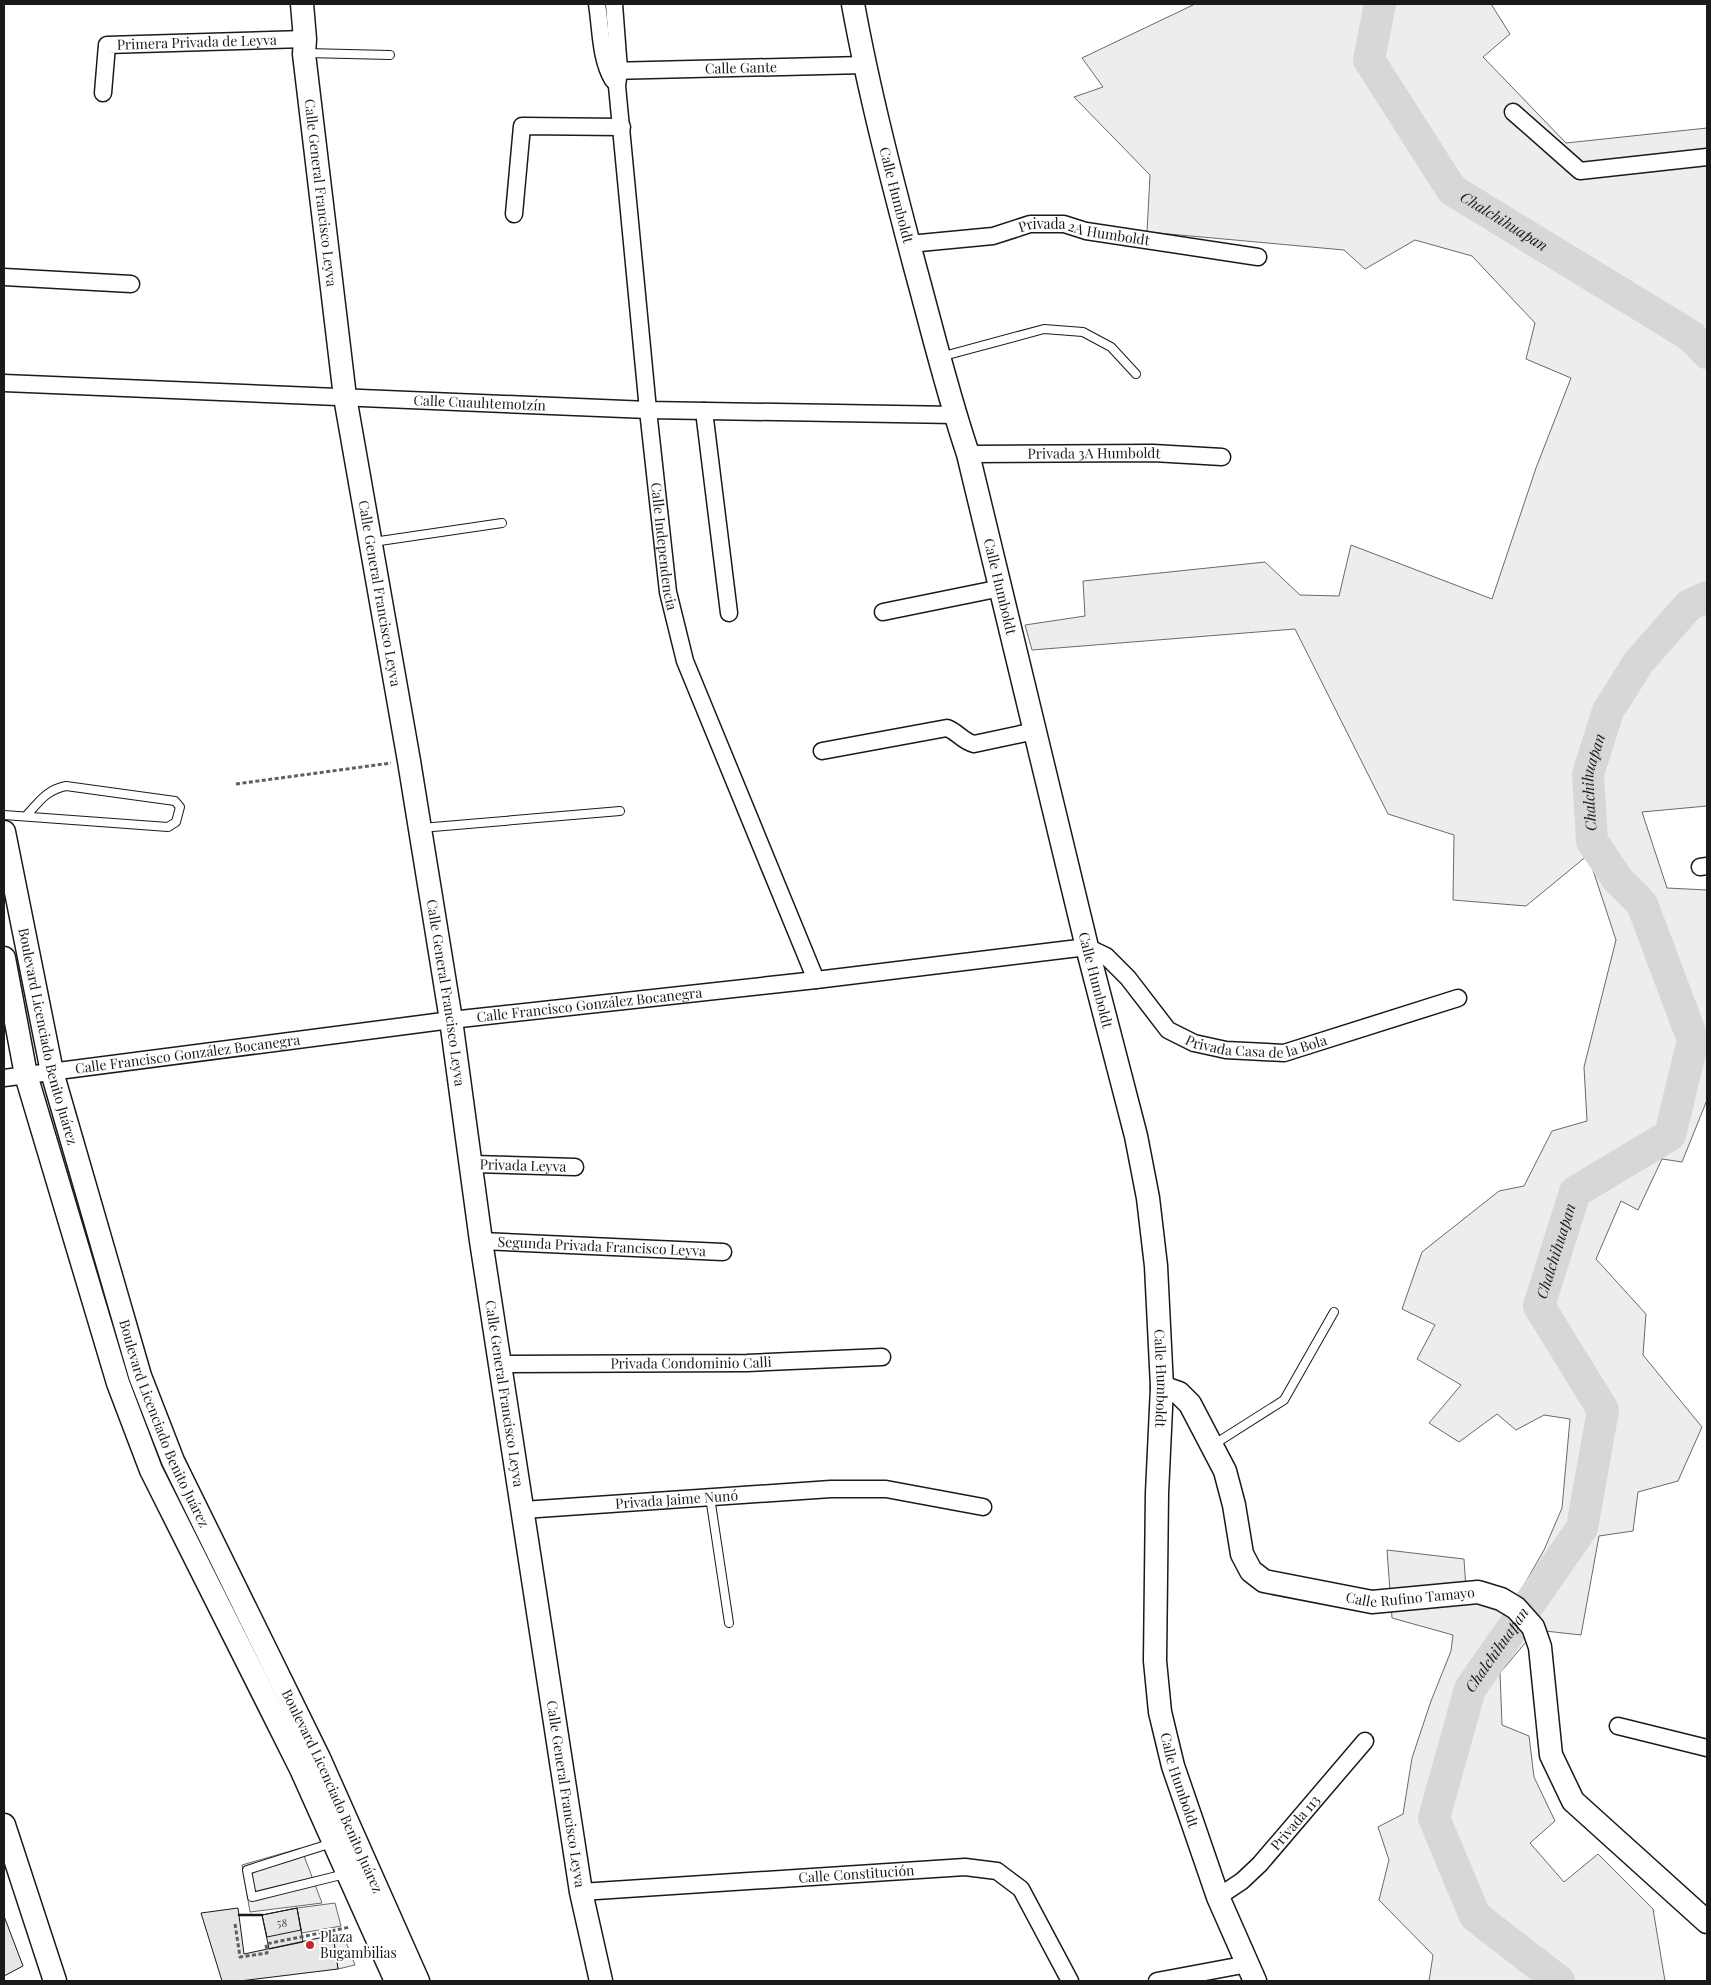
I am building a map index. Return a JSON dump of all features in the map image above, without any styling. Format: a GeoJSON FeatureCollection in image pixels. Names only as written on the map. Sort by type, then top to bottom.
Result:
{"type":"FeatureCollection","features":[{"type":"Feature","properties":{"kind":"street","name":"Calle General Francisco Leyva"},"geometry":{"type":"LineString","coordinates":[[302,4],[305,46],[346,398],[451,1020],[500,1364],[581,1892],[601,1981]]}},
{"type":"Feature","properties":{"kind":"street","name":"Calle Independencia"},"geometry":{"type":"LineString","coordinates":[[598,4],[614,76],[622,127],[648,410],[668,592],[684,661],[816,980]]}},
{"type":"Feature","properties":{"kind":"street","name":"Calle Independencia"},"geometry":{"type":"LineString","coordinates":[[614,4],[614,76]]}},
{"type":"Feature","properties":{"kind":"street","name":"Calle Humboldt"},"geometry":{"type":"LineString","coordinates":[[853,4],[864,64],[939,358],[968,454],[1087,947],[1136,1136],[1148,1198],[1156,1266],[1162,1387],[1157,1493],[1155,1661],[1160,1712],[1173,1766],[1218,1896],[1251,1973]]}},
{"type":"Feature","properties":{"kind":"street","name":"Primera Privada de Leyva"},"geometry":{"type":"LineString","coordinates":[[103,93],[107,45],[305,46]]}},
{"type":"Feature","properties":{"kind":"street","name":"Calle Gante"},"geometry":{"type":"LineString","coordinates":[[614,76],[864,64]]}},
{"type":"Feature","properties":{"kind":"street"},"geometry":{"type":"LineString","coordinates":[[1513,112],[1580,171],[1707,157]]}},
{"type":"Feature","properties":{"kind":"street"},"geometry":{"type":"LineString","coordinates":[[514,214],[522,126],[622,127]]}},
{"type":"Feature","properties":{"kind":"street","name":"Privada 2A Humboldt"},"geometry":{"type":"LineString","coordinates":[[909,244],[993,236],[1030,224],[1064,224],[1086,231],[1258,257]]}},
{"type":"Feature","properties":{"kind":"street"},"geometry":{"type":"LineString","coordinates":[[4,277],[131,284]]}},
{"type":"Feature","properties":{"kind":"street","name":"Calle Cuauhtemotzín"},"geometry":{"type":"LineString","coordinates":[[4,383],[648,410],[955,415]]}},
{"type":"Feature","properties":{"kind":"street"},"geometry":{"type":"LineString","coordinates":[[704,411],[729,613]]}},
{"type":"Feature","properties":{"kind":"street","name":"Privada 3A Humboldt"},"geometry":{"type":"LineString","coordinates":[[968,454],[1153,452],[1222,457]]}},
{"type":"Feature","properties":{"kind":"street"},"geometry":{"type":"LineString","coordinates":[[883,612],[1001,588]]}},
{"type":"Feature","properties":{"kind":"street"},"geometry":{"type":"LineString","coordinates":[[822,751],[947,728],[954,731],[966,742],[974,744],[1036,731]]}},
{"type":"Feature","properties":{"kind":"street","name":"Boulevard Licenciado Benito Juárez"},"geometry":{"type":"LineString","coordinates":[[4,832],[52,1072],[140,1376],[173,1461],[319,1758],[418,1981]]}},
{"type":"Feature","properties":{"kind":"street","name":"Calle Francisco González Bocanegra"},"geometry":{"type":"LineString","coordinates":[[4,1078],[451,1020],[816,980],[1087,947]]}},
{"type":"Feature","properties":{"kind":"street","name":"Privada Casa de la Bola"},"geometry":{"type":"LineString","coordinates":[[1087,947],[1106,956],[1128,978],[1168,1030],[1194,1043],[1226,1050],[1284,1053],[1458,998]]}},
{"type":"Feature","properties":{"kind":"street","name":"Boulevard Licenciado Benito Juárez"},"geometry":{"type":"LineString","coordinates":[[4,958],[26,1075],[118,1383],[151,1470],[301,1769],[396,1981]]}},
{"type":"Feature","properties":{"kind":"street","name":"Privada Leyva"},"geometry":{"type":"LineString","coordinates":[[472,1164],[575,1167]]}},
{"type":"Feature","properties":{"kind":"street","name":"Segunda Privada Francisco Leyva"},"geometry":{"type":"LineString","coordinates":[[482,1241],[723,1252]]}},
{"type":"Feature","properties":{"kind":"street","name":"Privada Condominio Calli"},"geometry":{"type":"LineString","coordinates":[[500,1364],[747,1363],[882,1357]]}},
{"type":"Feature","properties":{"kind":"street","name":"Calle Rufino Tamayo"},"geometry":{"type":"LineString","coordinates":[[1162,1387],[1179,1393],[1190,1404],[1225,1471],[1234,1506],[1242,1554],[1251,1571],[1264,1581],[1372,1602],[1478,1592],[1501,1599],[1516,1608],[1534,1627],[1540,1647],[1551,1755],[1574,1801],[1707,1922]]}},
{"type":"Feature","properties":{"kind":"street"},"geometry":{"type":"LineString","coordinates":[[151,1470],[173,1461]]}},
{"type":"Feature","properties":{"kind":"street","name":"Privada Jaime Nunó"},"geometry":{"type":"LineString","coordinates":[[523,1510],[831,1489],[886,1489],[983,1508]]}},
{"type":"Feature","properties":{"kind":"street"},"geometry":{"type":"LineString","coordinates":[[1618,1726],[1707,1748]]}},
{"type":"Feature","properties":{"kind":"street","name":"Privada 113"},"geometry":{"type":"LineString","coordinates":[[1218,1896],[1242,1881],[1260,1864],[1365,1741]]}},
{"type":"Feature","properties":{"kind":"street"},"geometry":{"type":"LineString","coordinates":[[4,1825],[55,1981]]}},
{"type":"Feature","properties":{"kind":"street","name":"Calle Constitución"},"geometry":{"type":"LineString","coordinates":[[581,1892],[965,1867],[997,1871],[1021,1890],[1070,1981]]}},
{"type":"Feature","properties":{"kind":"street"},"geometry":{"type":"LineString","coordinates":[[1157,1981],[1251,1973]]}},
{"type":"Feature","properties":{"kind":"lane"},"geometry":{"type":"LineString","coordinates":[[305,46],[322,52],[390,54]]}},
{"type":"Feature","properties":{"kind":"lane"},"geometry":{"type":"LineString","coordinates":[[939,358],[1044,330],[1084,332],[1112,347],[1136,374]]}},
{"type":"Feature","properties":{"kind":"lane"},"geometry":{"type":"LineString","coordinates":[[371,543],[502,523]]}},
{"type":"Feature","properties":{"kind":"lane"},"geometry":{"type":"LineString","coordinates":[[4,815],[168,827],[176,822],[180,807],[175,801],[66,786],[49,792],[26,816]]}},
{"type":"Feature","properties":{"kind":"lane"},"geometry":{"type":"LineString","coordinates":[[419,828],[620,811]]}},
{"type":"Feature","properties":{"kind":"lane"},"geometry":{"type":"LineString","coordinates":[[1212,1446],[1284,1400],[1334,1312]]}},
{"type":"Feature","properties":{"kind":"lane"},"geometry":{"type":"LineString","coordinates":[[710,1497],[730,1623]]}},
{"type":"Feature","properties":{"kind":"lane"},"geometry":{"type":"LineString","coordinates":[[334,1842],[247,1870],[252,1898],[348,1873]]}},
{"type":"Feature","properties":{"kind":"path"},"geometry":{"type":"LineString","coordinates":[[236,784],[408,761]]}},
{"type":"Feature","properties":{"kind":"path"},"geometry":{"type":"LineString","coordinates":[[235,1924],[240,1957],[267,1952],[266,1944],[370,1923]]}},
{"type":"Feature","properties":{"kind":"shaded area"},"geometry":{"type":"Polygon","coordinates":[[[1193,4],[1491,4],[1510,34],[1483,57],[1566,143],[1707,128],[1707,806],[1642,812],[1667,888],[1707,890],[1707,1100],[1682,1162],[1662,1159],[1638,1210],[1621,1201],[1596,1259],[1646,1314],[1643,1355],[1702,1427],[1678,1481],[1638,1492],[1633,1531],[1599,1536],[1581,1635],[1536,1630],[1500,1673],[1502,1725],[1529,1736],[1534,1777],[1555,1821],[1530,1843],[1564,1882],[1598,1854],[1653,1909],[1665,1981],[1429,1981],[1433,1955],[1379,1900],[1389,1860],[1378,1827],[1403,1814],[1412,1758],[1431,1701],[1451,1651],[1453,1635],[1392,1618],[1387,1550],[1464,1559],[1466,1590],[1517,1597],[1544,1550],[1562,1508],[1570,1419],[1544,1415],[1516,1430],[1497,1414],[1459,1442],[1429,1423],[1461,1385],[1417,1359],[1435,1325],[1402,1309],[1422,1252],[1499,1191],[1524,1186],[1552,1131],[1587,1121],[1584,1067],[1616,940],[1588,855],[1526,906],[1453,900],[1454,835],[1388,814],[1295,629],[1032,650],[1025,625],[1085,616],[1083,581],[1265,562],[1300,595],[1339,596],[1351,545],[1492,599],[1536,468],[1571,378],[1526,359],[1535,323],[1472,256],[1415,240],[1365,269],[1344,250],[1147,232],[1150,175],[1074,97],[1103,87],[1082,58],[1193,4]]]}},
{"type":"Feature","properties":{"kind":"shaded area"},"geometry":{"type":"Polygon","coordinates":[[[301,1848],[322,1903],[250,1912],[242,1865],[301,1848]]]}},
{"type":"Feature","properties":{"kind":"shaded area"},"geometry":{"type":"Polygon","coordinates":[[[335,1903],[341,1926],[302,1933],[297,1908],[335,1903]]]}},
{"type":"Feature","properties":{"kind":"shaded area"},"geometry":{"type":"Polygon","coordinates":[[[342,1932],[355,1965],[338,1969],[333,1935],[342,1932]]]}},
{"type":"Feature","properties":{"kind":"building","name":"Plaza Bugambilias"},"geometry":{"type":"Polygon","coordinates":[[[238,1908],[244,1954],[333,1935],[338,1969],[240,1981],[222,1981],[201,1913],[238,1908]]]}},
{"type":"Feature","properties":{"kind":"building","name":"Plaza Bugambilias"},"geometry":{"type":"Polygon","coordinates":[[[297,1908],[303,1942],[269,1949],[262,1915],[297,1908]]]}},
{"type":"Feature","properties":{"kind":"building","name":"Plaza Bugambilias"},"geometry":{"type":"Polygon","coordinates":[[[297,1908],[301,1930],[267,1937],[262,1915],[297,1908]]]}},
{"type":"Feature","properties":{"kind":"building"},"geometry":{"type":"Polygon","coordinates":[[[4,1916],[23,1966],[4,1976],[4,1916]]]}},
{"type":"Feature","properties":{"kind":"waterway","name":"Chalchihuapan"},"geometry":{"type":"LineString","coordinates":[[1380,4],[1369,60],[1452,190],[1691,336],[1707,353]]}},
{"type":"Feature","properties":{"kind":"waterway","name":"Chalchihuapan"},"geometry":{"type":"LineString","coordinates":[[1559,1981],[1475,1916],[1434,1818],[1470,1689],[1582,1528],[1603,1410],[1539,1306],[1575,1192],[1670,1135],[1693,1040],[1642,904],[1618,880],[1592,841],[1588,774],[1608,711],[1638,663],[1689,605],[1707,597]]}},
{"type":"Feature","properties":{"kind":"wall"},"geometry":{"type":"LineString","coordinates":[[239,1915],[262,1915]]}},
{"type":"Feature","properties":{"kind":"place","name":"Plaza Bugambilias"},"geometry":{"type":"Point","coordinates":[310,1945]}}]}
